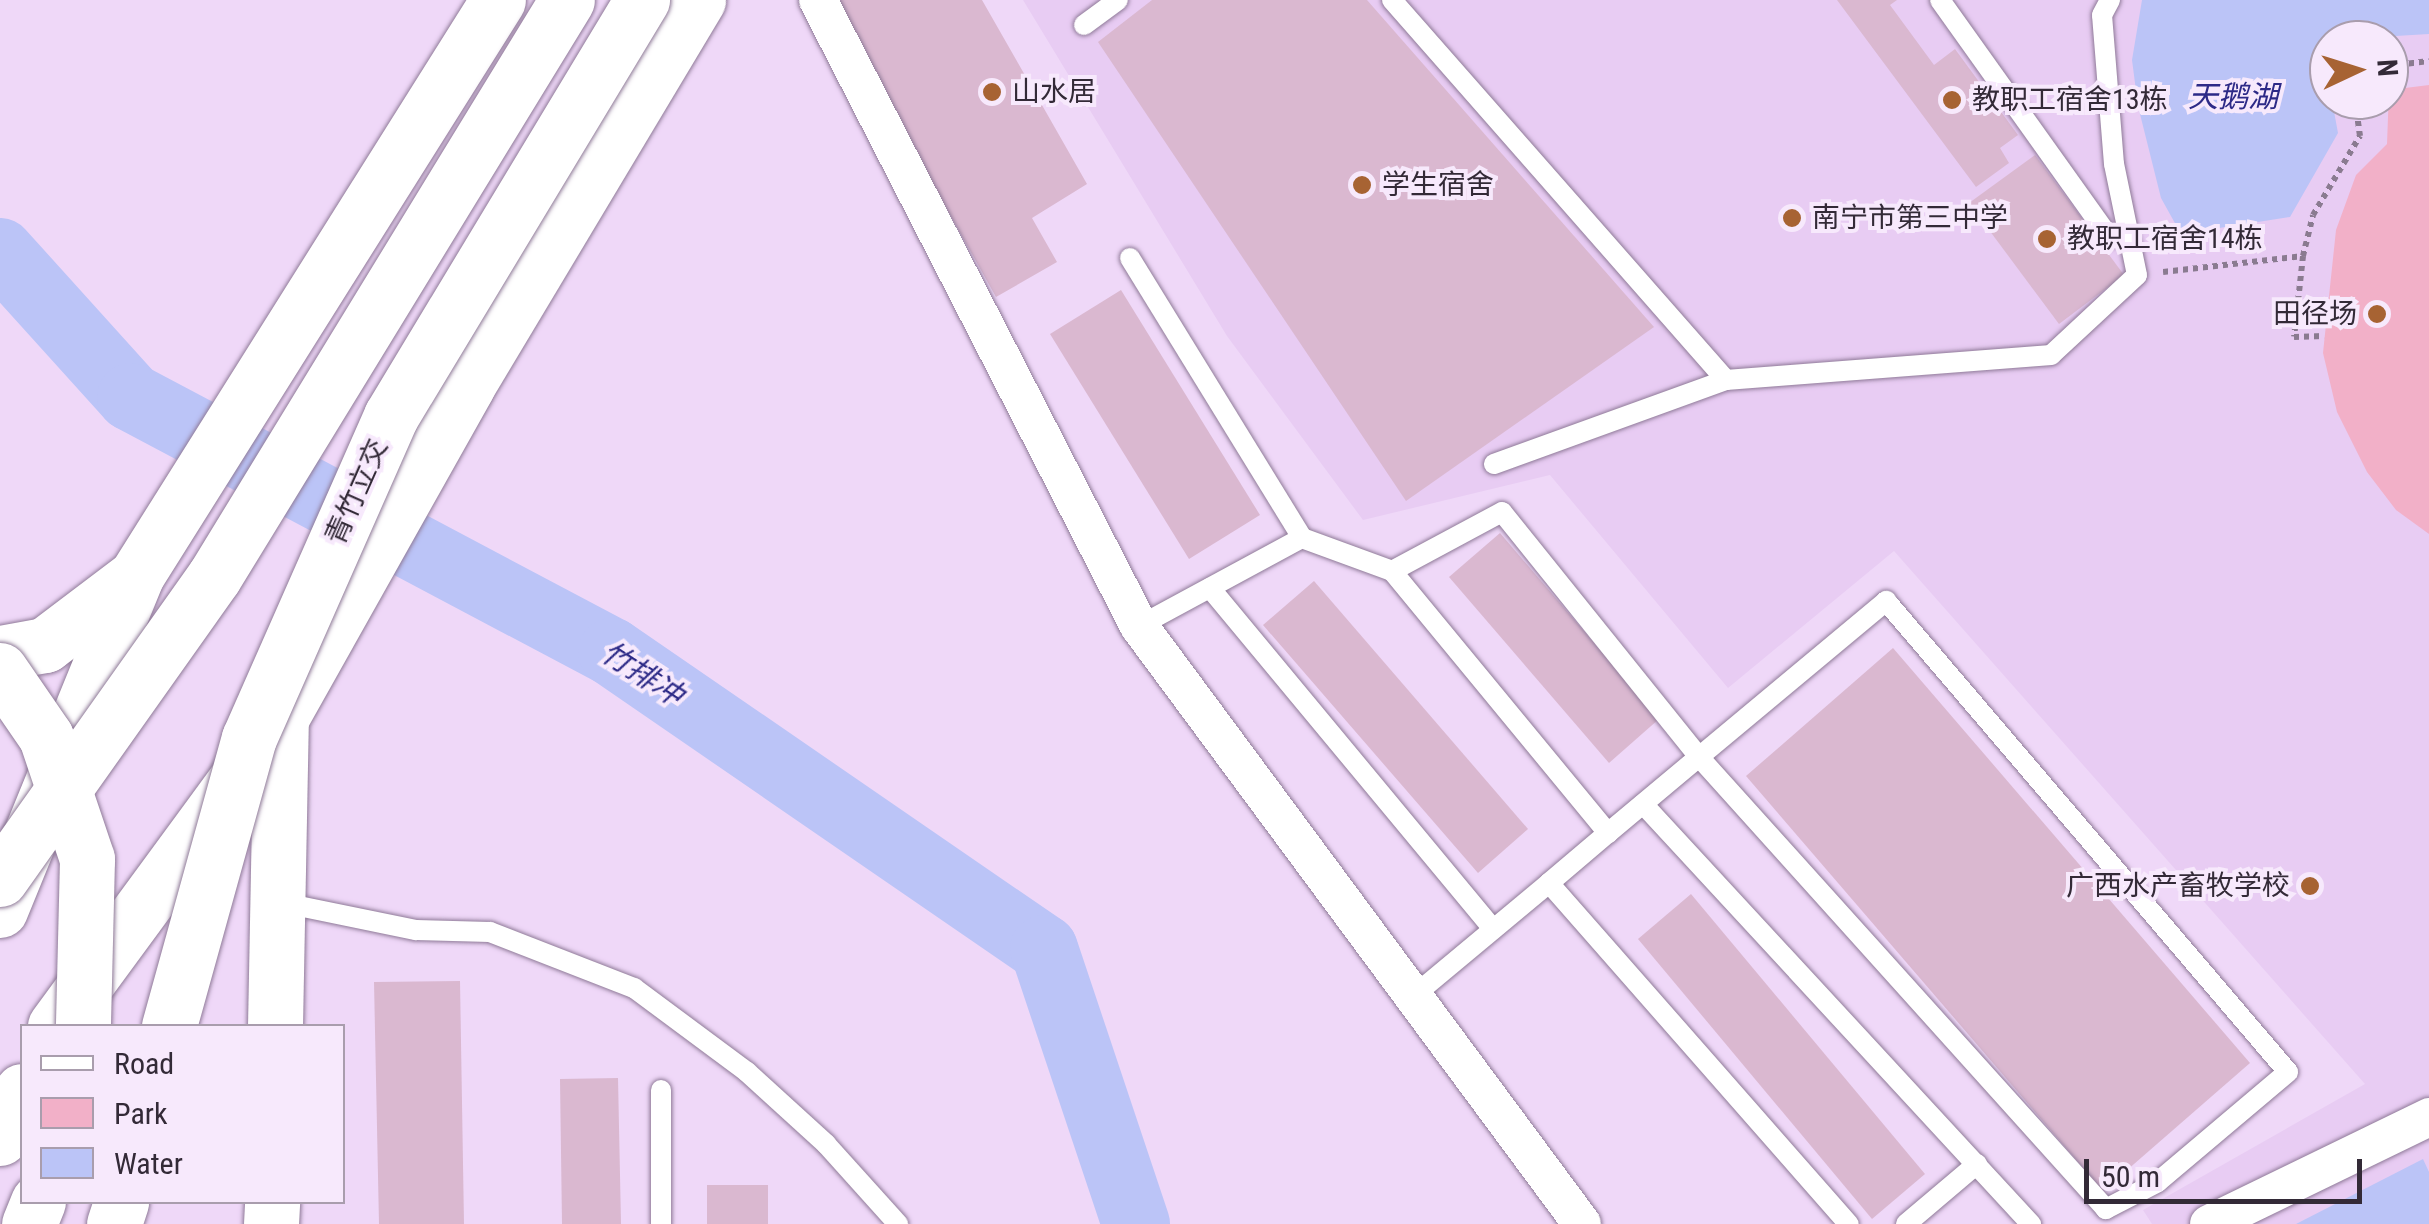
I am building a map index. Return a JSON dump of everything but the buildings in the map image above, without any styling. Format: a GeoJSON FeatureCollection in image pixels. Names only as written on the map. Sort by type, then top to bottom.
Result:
{"type":"FeatureCollection","features":[{"type":"Feature","properties":{"kind":"main road"},"geometry":{"type":"LineString","coordinates":[[0,910],[136,576],[498,0]]}},
{"type":"Feature","properties":{"kind":"main road"},"geometry":{"type":"LineString","coordinates":[[0,879],[214,577],[567,0]]}},
{"type":"Feature","properties":{"kind":"main road","name":"青竹立交"},"geometry":{"type":"LineString","coordinates":[[170,1024],[249,738],[391,416],[642,0]]}},
{"type":"Feature","properties":{"kind":"main road"},"geometry":{"type":"LineString","coordinates":[[56,1024],[281,718],[467,386],[698,0]]}},
{"type":"Feature","properties":{"kind":"main road"},"geometry":{"type":"LineString","coordinates":[[0,653],[44,645],[136,576]]}},
{"type":"Feature","properties":{"kind":"main road"},"geometry":{"type":"LineString","coordinates":[[0,670],[46,737],[86,859],[83,1024]]}},
{"type":"Feature","properties":{"kind":"main road"},"geometry":{"type":"LineString","coordinates":[[275,1024],[281,718]]}},
{"type":"Feature","properties":{"kind":"main road"},"geometry":{"type":"LineString","coordinates":[[0,1138],[20,1096]]}},
{"type":"Feature","properties":{"kind":"street"},"geometry":{"type":"LineString","coordinates":[[818,0],[1139,626],[1582,1224]]}},
{"type":"Feature","properties":{"kind":"street"},"geometry":{"type":"LineString","coordinates":[[2209,1224],[2429,1117]]}},
{"type":"Feature","properties":{"kind":"lane"},"geometry":{"type":"LineString","coordinates":[[1084,24],[1118,0]]}},
{"type":"Feature","properties":{"kind":"lane"},"geometry":{"type":"LineString","coordinates":[[1392,0],[1726,380]]}},
{"type":"Feature","properties":{"kind":"lane"},"geometry":{"type":"LineString","coordinates":[[1940,0],[2110,238]]}},
{"type":"Feature","properties":{"kind":"lane"},"geometry":{"type":"LineString","coordinates":[[1494,464],[1726,380],[2051,354],[2136,275],[2114,164],[2102,15],[2110,0]]}},
{"type":"Feature","properties":{"kind":"lane"},"geometry":{"type":"LineString","coordinates":[[1130,258],[1302,538],[1392,572],[1608,834]]}},
{"type":"Feature","properties":{"kind":"lane"},"geometry":{"type":"LineString","coordinates":[[1392,572],[1502,512],[1700,757],[2106,1209],[2158,1182],[2288,1072],[1886,601],[1700,757],[1643,804],[1494,930],[1411,998]]}},
{"type":"Feature","properties":{"kind":"lane"},"geometry":{"type":"LineString","coordinates":[[1139,626],[1302,538]]}},
{"type":"Feature","properties":{"kind":"lane"},"geometry":{"type":"LineString","coordinates":[[1210,588],[1494,930]]}},
{"type":"Feature","properties":{"kind":"lane"},"geometry":{"type":"LineString","coordinates":[[1643,804],[2031,1224]]}},
{"type":"Feature","properties":{"kind":"lane"},"geometry":{"type":"LineString","coordinates":[[1549,883],[1849,1224]]}},
{"type":"Feature","properties":{"kind":"lane"},"geometry":{"type":"LineString","coordinates":[[278,902],[416,930],[490,932],[634,988],[747,1072],[826,1144],[898,1224]]}},
{"type":"Feature","properties":{"kind":"lane"},"geometry":{"type":"LineString","coordinates":[[661,1090],[661,1224]]}},
{"type":"Feature","properties":{"kind":"lane"},"geometry":{"type":"LineString","coordinates":[[1906,1224],[1978,1164]]}},
{"type":"Feature","properties":{"kind":"path"},"geometry":{"type":"LineString","coordinates":[[2324,336],[2294,337],[2304,256],[2313,215],[2360,136],[2358,120]]}},
{"type":"Feature","properties":{"kind":"path"},"geometry":{"type":"LineString","coordinates":[[2136,275],[2304,256]]}},
{"type":"Feature","properties":{"kind":"shaded area","name":"南宁市第三中学"},"geometry":{"type":"Polygon","coordinates":[[[1023,0],[2429,0],[2429,1224],[2152,1224],[2143,1210],[2365,1084],[1894,551],[1728,688],[1550,475],[1363,520],[1227,336],[1023,0]]]}},
{"type":"Feature","properties":{"kind":"green space","name":"田径场"},"geometry":{"type":"Polygon","coordinates":[[[2429,85],[2429,534],[2396,510],[2367,472],[2337,412],[2323,353],[2336,230],[2356,175],[2387,144],[2388,120],[2409,120],[2409,88],[2429,85]]]}},
{"type":"Feature","properties":{"kind":"water","name":"天鹅湖"},"geometry":{"type":"Polygon","coordinates":[[[2142,0],[2429,0],[2429,34],[2409,35],[2409,20],[2309,20],[2309,120],[2336,120],[2338,133],[2290,217],[2181,234],[2161,198],[2138,106],[2132,60],[2142,0]]]}},
{"type":"Feature","properties":{"kind":"water"},"geometry":{"type":"Polygon","coordinates":[[[2423,1159],[2429,1172],[2429,1224],[2296,1224],[2423,1159]]]}},
{"type":"Feature","properties":{"kind":"waterway","name":"竹排冲"},"geometry":{"type":"LineString","coordinates":[[0,252],[131,397],[612,652],[1044,949],[1136,1224]]}},
{"type":"Feature","properties":{"kind":"place","name":"山水居"},"geometry":{"type":"Point","coordinates":[992,92]}},
{"type":"Feature","properties":{"kind":"place","name":"教职工宿舍13栋"},"geometry":{"type":"Point","coordinates":[1952,100]}},
{"type":"Feature","properties":{"kind":"place","name":"学生宿舍"},"geometry":{"type":"Point","coordinates":[1362,185]}},
{"type":"Feature","properties":{"kind":"place","name":"南宁市第三中学"},"geometry":{"type":"Point","coordinates":[1792,218]}},
{"type":"Feature","properties":{"kind":"place","name":"教职工宿舍14栋"},"geometry":{"type":"Point","coordinates":[2047,239]}},
{"type":"Feature","properties":{"kind":"place","name":"田径场"},"geometry":{"type":"Point","coordinates":[2377,314]}},
{"type":"Feature","properties":{"kind":"place","name":"广西水产畜牧学校"},"geometry":{"type":"Point","coordinates":[2310,886]}}]}
